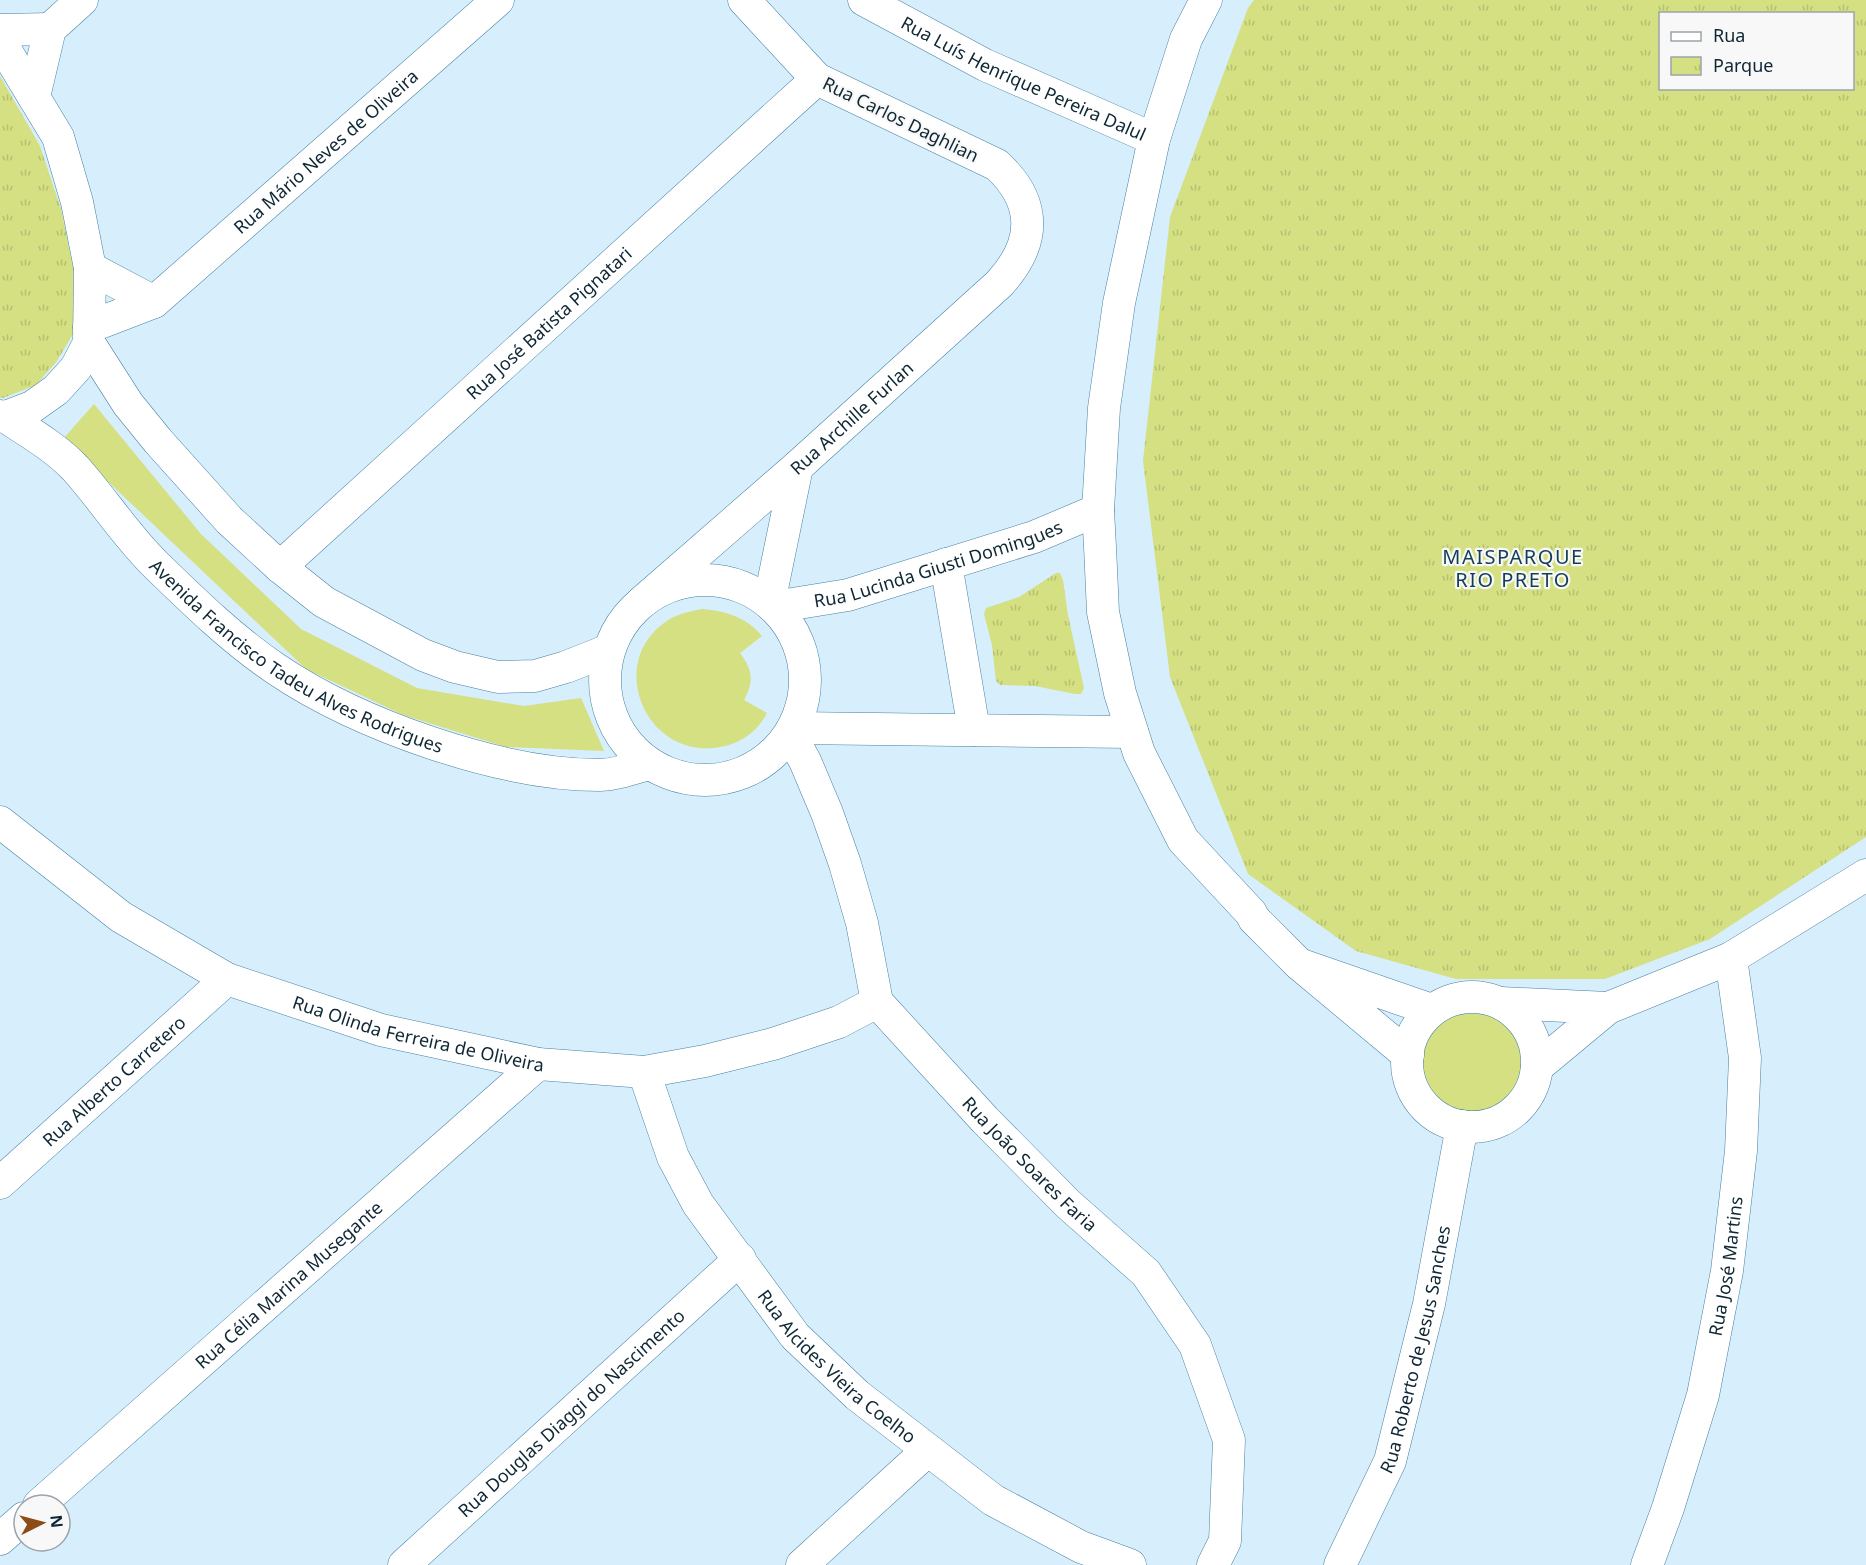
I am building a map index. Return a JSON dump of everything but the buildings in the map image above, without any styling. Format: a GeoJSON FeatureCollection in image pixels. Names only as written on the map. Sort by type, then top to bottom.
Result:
{"type":"FeatureCollection","features":[{"type":"Feature","properties":{"kind":"street"},"geometry":{"type":"LineString","coordinates":[[34,97],[50,29],[82,0]]}},
{"type":"Feature","properties":{"kind":"street","name":"Rua Mário Neves de Oliveira"},"geometry":{"type":"LineString","coordinates":[[89,335],[154,302],[498,0]]}},
{"type":"Feature","properties":{"kind":"street","name":"Rua Carlos Daghlian"},"geometry":{"type":"LineString","coordinates":[[744,0],[817,79],[997,165],[1011,178],[1021,195],[1027,214]]}},
{"type":"Feature","properties":{"kind":"street","name":"Rua Luís Henrique Pereira Dalul"},"geometry":{"type":"LineString","coordinates":[[865,0],[985,65],[1154,139]]}},
{"type":"Feature","properties":{"kind":"street"},"geometry":{"type":"LineString","coordinates":[[1206,0],[1186,39],[1154,139],[1119,303],[1104,408],[1098,510],[1103,612],[1120,693],[1139,753],[1183,840],[1254,919],[1299,964],[1408,1055]]}},
{"type":"Feature","properties":{"kind":"street"},"geometry":{"type":"LineString","coordinates":[[0,30],[50,29]]}},
{"type":"Feature","properties":{"kind":"street"},"geometry":{"type":"LineString","coordinates":[[0,41],[58,137],[77,202],[90,268],[89,335],[76,368],[56,390],[32,407],[3,417]]}},
{"type":"Feature","properties":{"kind":"street","name":"Rua José Batista Pignatari"},"geometry":{"type":"LineString","coordinates":[[280,567],[817,79]]}},
{"type":"Feature","properties":{"kind":"street","name":"Rua Archille Furlan"},"geometry":{"type":"LineString","coordinates":[[642,602],[797,467],[1012,270],[1022,252],[1027,214]]}},
{"type":"Feature","properties":{"kind":"street"},"geometry":{"type":"LineString","coordinates":[[90,268],[154,302]]}},
{"type":"Feature","properties":{"kind":"street"},"geometry":{"type":"LineString","coordinates":[[89,335],[128,404],[229,520],[280,567],[334,607],[423,655],[454,667],[498,677],[535,676],[609,650]]}},
{"type":"Feature","properties":{"kind":"street","name":"Avenida Francisco Tadeu Alves Rodrigues"},"geometry":{"type":"LineString","coordinates":[[3,417],[53,448],[74,467],[154,563],[216,621],[276,669],[321,695],[415,737],[504,763],[559,772],[603,775],[649,764]]}},
{"type":"Feature","properties":{"kind":"street"},"geometry":{"type":"LineString","coordinates":[[771,605],[797,467]]}},
{"type":"Feature","properties":{"kind":"street","name":"Rua Lucinda Giusti Domingues"},"geometry":{"type":"LineString","coordinates":[[771,605],[848,595],[1034,537],[1098,510]]}},
{"type":"Feature","properties":{"kind":"street"},"geometry":{"type":"LineString","coordinates":[[946,564],[974,730]]}},
{"type":"Feature","properties":{"kind":"street"},"geometry":{"type":"LineString","coordinates":[[697,580],[716,580],[734,584],[756,594],[771,605],[788,624],[798,644],[804,665],[805,687],[801,708],[785,739],[755,768],[734,777],[712,781],[690,780],[669,775],[649,764],[630,747],[615,726],[607,701],[605,676],[609,650],[616,632],[628,615],[659,591],[697,580]]}},
{"type":"Feature","properties":{"kind":"street"},"geometry":{"type":"LineString","coordinates":[[785,739],[974,730],[1132,732]]}},
{"type":"Feature","properties":{"kind":"street"},"geometry":{"type":"LineString","coordinates":[[785,739],[805,761],[845,864],[862,923],[877,1002]]}},
{"type":"Feature","properties":{"kind":"street","name":"Rua Olinda Ferreira de Oliveira"},"geometry":{"type":"LineString","coordinates":[[0,822],[120,917],[227,979],[381,1030],[538,1064],[645,1072],[705,1061],[773,1044],[839,1022],[877,1002]]}},
{"type":"Feature","properties":{"kind":"street"},"geometry":{"type":"LineString","coordinates":[[1537,1067],[1608,1008],[1731,958],[1866,875]]}},
{"type":"Feature","properties":{"kind":"street","name":"Rua José Martins"},"geometry":{"type":"LineString","coordinates":[[1647,1565],[1668,1508],[1703,1395],[1727,1271],[1741,1151],[1745,1058],[1731,958]]}},
{"type":"Feature","properties":{"kind":"street"},"geometry":{"type":"LineString","coordinates":[[1299,964],[1432,1010]]}},
{"type":"Feature","properties":{"kind":"street","name":"Rua Alberto Carretero"},"geometry":{"type":"LineString","coordinates":[[0,1183],[227,979]]}},
{"type":"Feature","properties":{"kind":"street"},"geometry":{"type":"LineString","coordinates":[[1501,1003],[1521,1019],[1534,1042],[1537,1067],[1533,1084],[1524,1100],[1512,1113],[1497,1122],[1480,1126],[1462,1126],[1446,1121],[1432,1113],[1421,1101],[1412,1087],[1408,1071],[1408,1055],[1412,1038],[1420,1023],[1432,1010],[1448,1001],[1465,997],[1484,998],[1501,1003],[1608,1008]]}},
{"type":"Feature","properties":{"kind":"street","name":"Rua João Soares Faria"},"geometry":{"type":"LineString","coordinates":[[877,1002],[985,1120],[1068,1204],[1146,1273],[1195,1345],[1229,1440],[1225,1541],[1213,1565]]}},
{"type":"Feature","properties":{"kind":"street","name":"Rua Célia Marina Musegante"},"geometry":{"type":"LineString","coordinates":[[53,1493],[538,1064]]}},
{"type":"Feature","properties":{"kind":"street","name":"Rua Alcides Vieira Coelho"},"geometry":{"type":"LineString","coordinates":[[645,1072],[673,1157],[698,1204],[795,1336],[857,1395],[993,1500],[1081,1547],[1130,1565]]}},
{"type":"Feature","properties":{"kind":"street","name":"Rua Roberto de Jesus Sanches"},"geometry":{"type":"LineString","coordinates":[[1340,1565],[1389,1461],[1429,1304],[1462,1126]]}},
{"type":"Feature","properties":{"kind":"street","name":"Rua Douglas Diaggi do Nascimento"},"geometry":{"type":"LineString","coordinates":[[404,1565],[740,1259]]}},
{"type":"Feature","properties":{"kind":"street"},"geometry":{"type":"LineString","coordinates":[[802,1565],[928,1450]]}},
{"type":"Feature","properties":{"kind":"street"},"geometry":{"type":"LineString","coordinates":[[0,1539],[12,1528]]}},
{"type":"Feature","properties":{"kind":"green space"},"geometry":{"type":"Polygon","coordinates":[[[1254,0],[1866,0],[1866,837],[1710,939],[1605,979],[1456,979],[1356,951],[1248,874],[1170,677],[1143,461],[1170,217],[1248,8],[1254,0]]]}},
{"type":"Feature","properties":{"kind":"green space"},"geometry":{"type":"Polygon","coordinates":[[[0,76],[40,146],[61,209],[73,267],[73,334],[57,361],[36,385],[3,398],[0,398],[0,76]]]}},
{"type":"Feature","properties":{"kind":"green space"},"geometry":{"type":"Polygon","coordinates":[[[94,404],[201,534],[301,629],[417,688],[524,706],[581,698],[604,751],[506,747],[403,715],[306,669],[63,439],[94,404]]]}},
{"type":"Feature","properties":{"kind":"green space"},"geometry":{"type":"Polygon","coordinates":[[[1056,573],[1060,573],[1063,580],[1084,688],[1081,694],[1035,686],[1000,685],[996,681],[992,645],[984,614],[986,608],[1019,597],[1056,573]]]}},
{"type":"Feature","properties":{"kind":"green space"},"geometry":{"type":"Polygon","coordinates":[[[702,609],[735,616],[756,629],[762,636],[740,653],[748,665],[751,676],[744,700],[767,713],[755,730],[738,742],[725,746],[698,748],[675,741],[657,727],[644,708],[637,686],[638,663],[646,642],[668,620],[677,615],[702,609]]]}},
{"type":"Feature","properties":{"kind":"green space"},"geometry":{"type":"Polygon","coordinates":[[[1471,1008],[1492,1012],[1509,1024],[1521,1041],[1525,1062],[1521,1083],[1509,1100],[1492,1112],[1471,1116],[1450,1112],[1433,1100],[1421,1083],[1417,1062],[1421,1041],[1433,1024],[1450,1012],[1471,1008]]]}},
{"type":"Feature","properties":{"kind":"district","name":"MAISPARQUE RIO PRETO"},"geometry":{"type":"Point","coordinates":[1513,568]}}]}
